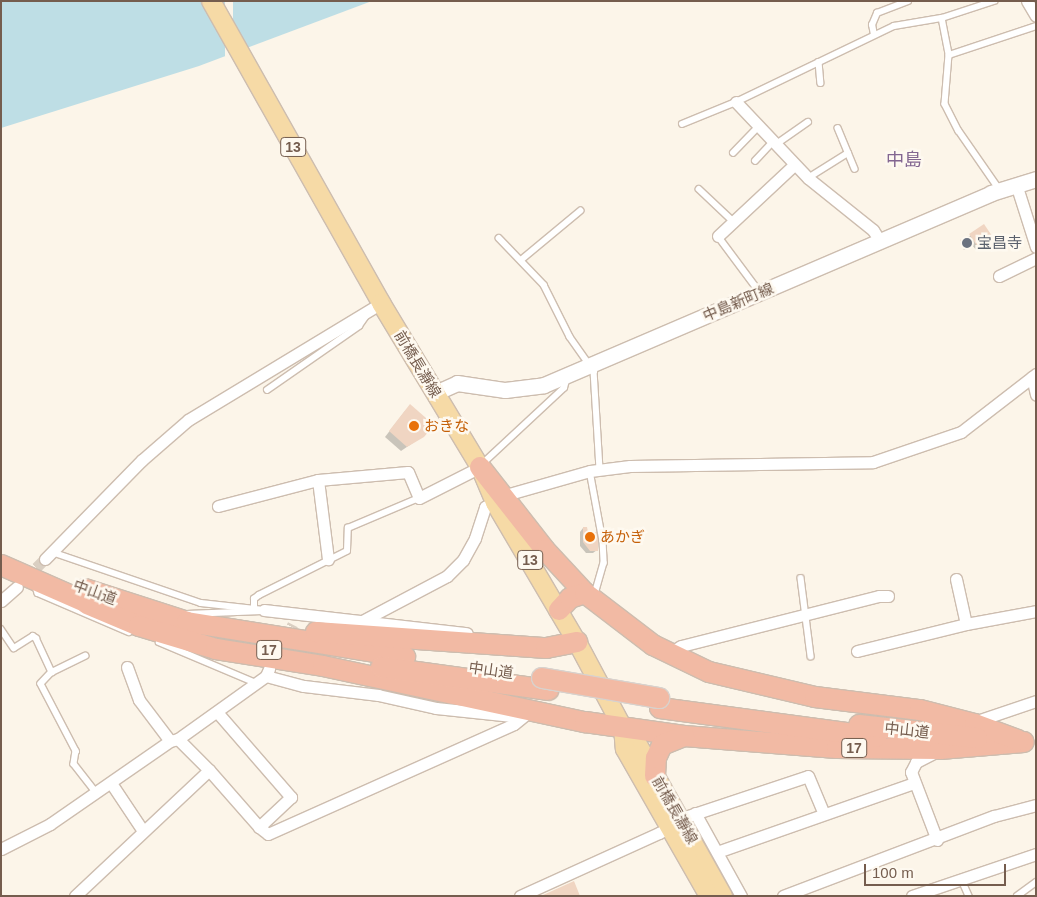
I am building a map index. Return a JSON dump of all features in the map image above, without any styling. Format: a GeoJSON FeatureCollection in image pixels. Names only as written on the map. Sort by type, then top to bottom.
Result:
{"type":"FeatureCollection","features":[{"type":"Feature","properties":{"kind":"highway"},"geometry":{"type":"LineString","coordinates":[[480,467],[500,500],[589,596],[669,654],[709,672],[815,697],[920,710],[975,724],[1030,742]]}},
{"type":"Feature","properties":{"kind":"highway","name":"中山道"},"geometry":{"type":"LineString","coordinates":[[1,550],[67,582],[179,620],[242,634],[863,736],[919,741],[1030,742]]}},
{"type":"Feature","properties":{"kind":"highway","name":"中山道"},"geometry":{"type":"LineString","coordinates":[[1,565],[26,584],[179,631],[262,649],[545,684]]}},
{"type":"Feature","properties":{"kind":"highway"},"geometry":{"type":"LineString","coordinates":[[559,610],[570,598],[589,596]]}},
{"type":"Feature","properties":{"kind":"highway","name":"17"},"geometry":{"type":"LineString","coordinates":[[87,604],[139,626],[216,649],[323,666],[526,714],[684,736],[836,748],[940,749],[1030,742]]}},
{"type":"Feature","properties":{"kind":"highway","name":"17"},"geometry":{"type":"LineString","coordinates":[[179,620],[546,648],[577,642]]}},
{"type":"Feature","properties":{"kind":"highway"},"geometry":{"type":"LineString","coordinates":[[655,776],[656,758],[662,745],[684,736]]}},
{"type":"Feature","properties":{"kind":"main road","name":"前橋長瀞線"},"geometry":{"type":"LineString","coordinates":[[211,1],[375,302],[436,393],[480,467]]}},
{"type":"Feature","properties":{"kind":"main road","name":"中島新町線"},"geometry":{"type":"LineString","coordinates":[[436,393],[457,383],[515,390],[567,377],[1000,190],[1036,179]]}},
{"type":"Feature","properties":{"kind":"main road","name":"前橋長瀞線"},"geometry":{"type":"LineString","coordinates":[[500,500],[622,728],[637,743],[724,896]]}},
{"type":"Feature","properties":{"kind":"main road","name":"前橋長瀞線"},"geometry":{"type":"LineString","coordinates":[[622,728],[625,748],[682,820],[709,896]]}},
{"type":"Feature","properties":{"kind":"street"},"geometry":{"type":"LineString","coordinates":[[1027,1],[1036,16]]}},
{"type":"Feature","properties":{"kind":"street"},"geometry":{"type":"LineString","coordinates":[[736,102],[794,165],[828,197],[873,230],[880,241]]}},
{"type":"Feature","properties":{"kind":"street"},"geometry":{"type":"LineString","coordinates":[[718,236],[794,165]]}},
{"type":"Feature","properties":{"kind":"street"},"geometry":{"type":"LineString","coordinates":[[1016,184],[1036,247]]}},
{"type":"Feature","properties":{"kind":"street"},"geometry":{"type":"LineString","coordinates":[[999,276],[1036,258]]}},
{"type":"Feature","properties":{"kind":"street"},"geometry":{"type":"LineString","coordinates":[[48,556],[142,460],[188,420],[375,302]]}},
{"type":"Feature","properties":{"kind":"street"},"geometry":{"type":"LineString","coordinates":[[362,621],[446,576],[463,560],[476,538],[485,507],[500,500],[595,470],[630,466],[873,462],[960,432],[1034,375]]}},
{"type":"Feature","properties":{"kind":"street"},"geometry":{"type":"LineString","coordinates":[[1034,375],[1036,395]]}},
{"type":"Feature","properties":{"kind":"street"},"geometry":{"type":"LineString","coordinates":[[218,506],[318,480],[408,472],[419,498],[480,467]]}},
{"type":"Feature","properties":{"kind":"street"},"geometry":{"type":"LineString","coordinates":[[318,480],[328,559]]}},
{"type":"Feature","properties":{"kind":"street"},"geometry":{"type":"LineString","coordinates":[[956,579],[966,624]]}},
{"type":"Feature","properties":{"kind":"street"},"geometry":{"type":"LineString","coordinates":[[1,601],[26,584]]}},
{"type":"Feature","properties":{"kind":"street"},"geometry":{"type":"LineString","coordinates":[[669,654],[681,646],[806,614],[888,596]]}},
{"type":"Feature","properties":{"kind":"street"},"geometry":{"type":"LineString","coordinates":[[259,609],[533,641]]}},
{"type":"Feature","properties":{"kind":"street"},"geometry":{"type":"LineString","coordinates":[[858,651],[966,624],[1036,611]]}},
{"type":"Feature","properties":{"kind":"street"},"geometry":{"type":"LineString","coordinates":[[293,624],[297,613]]}},
{"type":"Feature","properties":{"kind":"street"},"geometry":{"type":"LineString","coordinates":[[127,667],[140,700],[174,740],[210,770],[259,828],[273,833],[514,724],[526,714]]}},
{"type":"Feature","properties":{"kind":"street"},"geometry":{"type":"LineString","coordinates":[[1,849],[26,838],[111,784],[256,684],[267,672],[304,686],[361,692],[436,708],[526,714]]}},
{"type":"Feature","properties":{"kind":"street"},"geometry":{"type":"LineString","coordinates":[[975,724],[982,717],[1036,701]]}},
{"type":"Feature","properties":{"kind":"street"},"geometry":{"type":"LineString","coordinates":[[217,712],[291,797],[259,828]]}},
{"type":"Feature","properties":{"kind":"street"},"geometry":{"type":"LineString","coordinates":[[937,840],[914,783],[913,766],[940,749]]}},
{"type":"Feature","properties":{"kind":"street"},"geometry":{"type":"LineString","coordinates":[[75,896],[210,770]]}},
{"type":"Feature","properties":{"kind":"street"},"geometry":{"type":"LineString","coordinates":[[520,896],[682,820],[808,776],[824,814]]}},
{"type":"Feature","properties":{"kind":"street"},"geometry":{"type":"LineString","coordinates":[[717,852],[914,783]]}},
{"type":"Feature","properties":{"kind":"street"},"geometry":{"type":"LineString","coordinates":[[111,784],[143,831]]}},
{"type":"Feature","properties":{"kind":"street"},"geometry":{"type":"LineString","coordinates":[[783,896],[937,840],[994,816],[1036,805]]}},
{"type":"Feature","properties":{"kind":"street"},"geometry":{"type":"LineString","coordinates":[[682,820],[717,852],[741,896]]}},
{"type":"Feature","properties":{"kind":"street"},"geometry":{"type":"LineString","coordinates":[[912,896],[1036,854]]}},
{"type":"Feature","properties":{"kind":"lane"},"geometry":{"type":"LineString","coordinates":[[874,35],[872,25],[877,13],[908,1]]}},
{"type":"Feature","properties":{"kind":"lane"},"geometry":{"type":"LineString","coordinates":[[682,124],[736,102],[894,26],[942,18],[994,1]]}},
{"type":"Feature","properties":{"kind":"lane"},"geometry":{"type":"LineString","coordinates":[[942,18],[949,55],[945,104],[959,131],[1000,190]]}},
{"type":"Feature","properties":{"kind":"lane"},"geometry":{"type":"LineString","coordinates":[[949,55],[1036,26]]}},
{"type":"Feature","properties":{"kind":"lane"},"geometry":{"type":"LineString","coordinates":[[819,62],[821,84]]}},
{"type":"Feature","properties":{"kind":"lane"},"geometry":{"type":"LineString","coordinates":[[754,161],[774,144],[808,122]]}},
{"type":"Feature","properties":{"kind":"lane"},"geometry":{"type":"LineString","coordinates":[[733,153],[758,128]]}},
{"type":"Feature","properties":{"kind":"lane"},"geometry":{"type":"LineString","coordinates":[[838,128],[855,169]]}},
{"type":"Feature","properties":{"kind":"lane"},"geometry":{"type":"LineString","coordinates":[[808,178],[848,153]]}},
{"type":"Feature","properties":{"kind":"lane"},"geometry":{"type":"LineString","coordinates":[[699,189],[733,221]]}},
{"type":"Feature","properties":{"kind":"lane"},"geometry":{"type":"LineString","coordinates":[[521,260],[580,211]]}},
{"type":"Feature","properties":{"kind":"lane"},"geometry":{"type":"LineString","coordinates":[[718,236],[760,293]]}},
{"type":"Feature","properties":{"kind":"lane"},"geometry":{"type":"LineString","coordinates":[[498,238],[544,285],[570,337],[594,371],[595,470],[604,563],[589,596]]}},
{"type":"Feature","properties":{"kind":"lane"},"geometry":{"type":"LineString","coordinates":[[266,390],[359,326],[375,302]]}},
{"type":"Feature","properties":{"kind":"lane"},"geometry":{"type":"LineString","coordinates":[[480,467],[564,388],[567,377]]}},
{"type":"Feature","properties":{"kind":"lane"},"geometry":{"type":"LineString","coordinates":[[259,609],[257,596],[347,551],[348,528],[419,498]]}},
{"type":"Feature","properties":{"kind":"lane"},"geometry":{"type":"LineString","coordinates":[[48,556],[201,603],[259,609]]}},
{"type":"Feature","properties":{"kind":"lane"},"geometry":{"type":"LineString","coordinates":[[801,578],[811,656]]}},
{"type":"Feature","properties":{"kind":"lane"},"geometry":{"type":"LineString","coordinates":[[26,584],[38,593],[140,636]]}},
{"type":"Feature","properties":{"kind":"lane"},"geometry":{"type":"LineString","coordinates":[[179,620],[194,612],[259,609]]}},
{"type":"Feature","properties":{"kind":"lane"},"geometry":{"type":"LineString","coordinates":[[1,629],[14,648],[33,636],[36,638],[52,672]]}},
{"type":"Feature","properties":{"kind":"lane"},"geometry":{"type":"LineString","coordinates":[[149,638],[242,675],[256,684]]}},
{"type":"Feature","properties":{"kind":"lane"},"geometry":{"type":"LineString","coordinates":[[85,656],[52,672],[41,684],[76,751],[74,764],[96,793]]}},
{"type":"Feature","properties":{"kind":"lane"},"geometry":{"type":"LineString","coordinates":[[961,878],[969,896]]}},
{"type":"Feature","properties":{"kind":"lane"},"geometry":{"type":"LineString","coordinates":[[1017,896],[1036,882]]}},
{"type":"Feature","properties":{"kind":"water"},"geometry":{"type":"Polygon","coordinates":[[[1,1],[372,1],[199,66],[1,128],[1,1]]]}},
{"type":"Feature","properties":{"kind":"pier"},"geometry":{"type":"Polygon","coordinates":[[[225,1],[233,1],[233,56],[225,56],[225,1]]]}},
{"type":"Feature","properties":{"kind":"building"},"geometry":{"type":"Polygon","coordinates":[[[984,224],[994,239],[979,249],[969,234],[984,224]]]}},
{"type":"Feature","properties":{"kind":"building","name":"宝昌寺"},"geometry":{"type":"Polygon","coordinates":[[[968,236],[973,245],[966,250],[960,240],[968,236]]]}},
{"type":"Feature","properties":{"kind":"building","name":"おきな"},"geometry":{"type":"Polygon","coordinates":[[[410,404],[434,425],[424,437],[407,447],[389,431],[410,404]]]}},
{"type":"Feature","properties":{"kind":"building","name":"あかぎ"},"geometry":{"type":"Polygon","coordinates":[[[583,527],[587,527],[588,532],[598,532],[598,551],[590,551],[583,542],[583,527]]]}},
{"type":"Feature","properties":{"kind":"building"},"geometry":{"type":"Polygon","coordinates":[[[574,881],[580,896],[541,896],[574,881]]]}},
{"type":"Feature","properties":{"kind":"tunnel"},"geometry":{"type":"LineString","coordinates":[[25,579],[45,559]]}},
{"type":"Feature","properties":{"kind":"tunnel"},"geometry":{"type":"LineString","coordinates":[[284,641],[293,624]]}},
{"type":"Feature","properties":{"kind":"place","name":"宝昌寺"},"geometry":{"type":"Point","coordinates":[967,243]}},
{"type":"Feature","properties":{"kind":"place","name":"おきな"},"geometry":{"type":"Point","coordinates":[414,426]}},
{"type":"Feature","properties":{"kind":"place","name":"あかぎ"},"geometry":{"type":"Point","coordinates":[590,537]}},
{"type":"Feature","properties":{"kind":"district","name":"中島"},"geometry":{"type":"Point","coordinates":[904,160]}}]}
